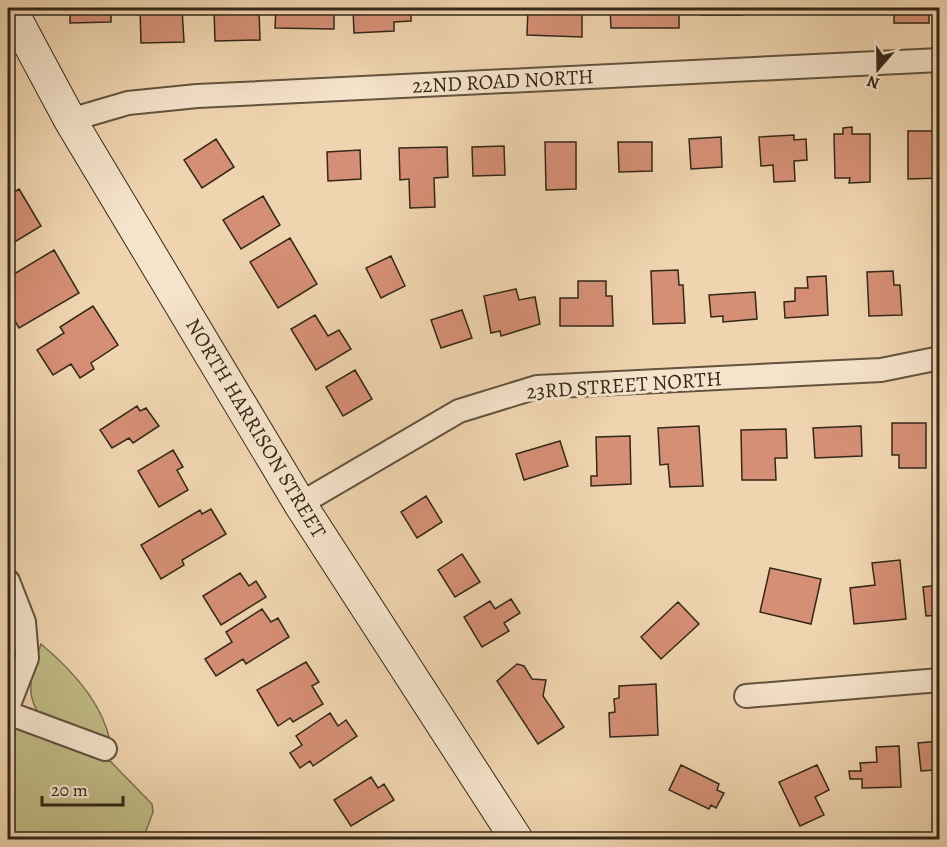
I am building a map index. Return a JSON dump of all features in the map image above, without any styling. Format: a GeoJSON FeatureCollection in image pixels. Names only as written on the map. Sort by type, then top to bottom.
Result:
{"type":"FeatureCollection","features":[{"type":"Feature","properties":{"kind":"street","name":"NORTH HARRISON STREET"},"geometry":{"type":"LineString","coordinates":[[10,8],[70,120],[300,504],[517,840]]}},
{"type":"Feature","properties":{"kind":"street","name":"22ND ROAD NORTH"},"geometry":{"type":"LineString","coordinates":[[70,120],[128,103],[197,96],[939,60]]}},
{"type":"Feature","properties":{"kind":"street","name":"23RD STREET NORTH"},"geometry":{"type":"LineString","coordinates":[[300,504],[459,411],[495,398],[537,387],[881,370],[939,358]]}},
{"type":"Feature","properties":{"kind":"street"},"geometry":{"type":"LineString","coordinates":[[8,581],[24,622],[27,658],[8,707]]}},
{"type":"Feature","properties":{"kind":"street"},"geometry":{"type":"LineString","coordinates":[[746,696],[939,680]]}},
{"type":"Feature","properties":{"kind":"street"},"geometry":{"type":"LineString","coordinates":[[8,713],[105,748]]}},
{"type":"Feature","properties":{"kind":"shaded area"},"geometry":{"type":"Polygon","coordinates":[[[41,644],[84,687],[100,713],[110,741],[42,717],[36,709],[32,700],[31,682],[41,644]]]}},
{"type":"Feature","properties":{"kind":"shaded area"},"geometry":{"type":"Polygon","coordinates":[[[8,724],[111,762],[152,804],[153,812],[143,839],[8,839],[8,724]]]}},
{"type":"Feature","properties":{"kind":"building"},"geometry":{"type":"Polygon","coordinates":[[[70,8],[111,8],[111,22],[70,23],[70,8]]]}},
{"type":"Feature","properties":{"kind":"building"},"geometry":{"type":"Polygon","coordinates":[[[140,8],[182,8],[184,42],[141,43],[140,8]]]}},
{"type":"Feature","properties":{"kind":"building"},"geometry":{"type":"Polygon","coordinates":[[[214,8],[259,8],[260,40],[215,41],[214,8]]]}},
{"type":"Feature","properties":{"kind":"building"},"geometry":{"type":"Polygon","coordinates":[[[276,8],[334,8],[334,29],[275,28],[276,8]]]}},
{"type":"Feature","properties":{"kind":"building"},"geometry":{"type":"Polygon","coordinates":[[[353,8],[411,8],[411,21],[394,22],[394,31],[354,33],[353,8]]]}},
{"type":"Feature","properties":{"kind":"building"},"geometry":{"type":"Polygon","coordinates":[[[434,8],[493,8],[493,12],[434,8]]]}},
{"type":"Feature","properties":{"kind":"building"},"geometry":{"type":"Polygon","coordinates":[[[528,8],[582,8],[582,37],[527,35],[528,8]]]}},
{"type":"Feature","properties":{"kind":"building"},"geometry":{"type":"Polygon","coordinates":[[[610,8],[679,8],[679,28],[611,28],[610,8]]]}},
{"type":"Feature","properties":{"kind":"building"},"geometry":{"type":"Polygon","coordinates":[[[701,8],[742,8],[742,15],[701,15],[701,8]]]}},
{"type":"Feature","properties":{"kind":"building"},"geometry":{"type":"Polygon","coordinates":[[[894,8],[940,8],[940,10],[929,10],[929,23],[894,23],[894,8]]]}},
{"type":"Feature","properties":{"kind":"building"},"geometry":{"type":"Polygon","coordinates":[[[852,127],[852,134],[870,134],[870,182],[849,183],[850,178],[835,178],[834,134],[843,134],[843,128],[852,127]]]}},
{"type":"Feature","properties":{"kind":"building"},"geometry":{"type":"Polygon","coordinates":[[[908,131],[940,131],[940,178],[908,179],[908,131]]]}},
{"type":"Feature","properties":{"kind":"building"},"geometry":{"type":"Polygon","coordinates":[[[794,135],[794,140],[806,139],[807,160],[794,161],[795,181],[774,182],[773,165],[761,166],[759,137],[794,135]]]}},
{"type":"Feature","properties":{"kind":"building"},"geometry":{"type":"Polygon","coordinates":[[[721,137],[722,167],[691,169],[689,139],[721,137]]]}},
{"type":"Feature","properties":{"kind":"building"},"geometry":{"type":"Polygon","coordinates":[[[216,139],[234,167],[202,188],[184,160],[216,139]]]}},
{"type":"Feature","properties":{"kind":"building"},"geometry":{"type":"Polygon","coordinates":[[[545,142],[576,142],[576,189],[546,190],[545,142]]]}},
{"type":"Feature","properties":{"kind":"building"},"geometry":{"type":"Polygon","coordinates":[[[618,142],[652,142],[652,171],[619,172],[618,142]]]}},
{"type":"Feature","properties":{"kind":"building"},"geometry":{"type":"Polygon","coordinates":[[[504,146],[505,175],[473,176],[472,147],[504,146]]]}},
{"type":"Feature","properties":{"kind":"building"},"geometry":{"type":"Polygon","coordinates":[[[447,147],[448,177],[434,178],[435,207],[410,208],[409,179],[400,180],[399,148],[447,147]]]}},
{"type":"Feature","properties":{"kind":"building"},"geometry":{"type":"Polygon","coordinates":[[[360,150],[361,179],[328,181],[327,152],[360,150]]]}},
{"type":"Feature","properties":{"kind":"building"},"geometry":{"type":"Polygon","coordinates":[[[19,189],[41,226],[8,246],[8,196],[19,189]]]}},
{"type":"Feature","properties":{"kind":"building"},"geometry":{"type":"Polygon","coordinates":[[[263,196],[280,225],[241,249],[223,220],[263,196]]]}},
{"type":"Feature","properties":{"kind":"building"},"geometry":{"type":"Polygon","coordinates":[[[290,238],[317,284],[278,308],[250,262],[290,238]]]}},
{"type":"Feature","properties":{"kind":"building"},"geometry":{"type":"Polygon","coordinates":[[[54,250],[79,293],[19,328],[8,309],[14,305],[8,292],[15,287],[9,277],[54,250]]]}},
{"type":"Feature","properties":{"kind":"building"},"geometry":{"type":"Polygon","coordinates":[[[391,256],[405,286],[381,298],[366,268],[391,256]]]}},
{"type":"Feature","properties":{"kind":"building"},"geometry":{"type":"Polygon","coordinates":[[[678,270],[679,285],[683,285],[685,323],[653,324],[651,271],[678,270]]]}},
{"type":"Feature","properties":{"kind":"building"},"geometry":{"type":"Polygon","coordinates":[[[893,271],[894,285],[900,285],[902,315],[869,316],[867,272],[893,271]]]}},
{"type":"Feature","properties":{"kind":"building"},"geometry":{"type":"Polygon","coordinates":[[[826,276],[828,315],[785,318],[784,302],[795,301],[795,288],[808,288],[807,277],[826,276]]]}},
{"type":"Feature","properties":{"kind":"building"},"geometry":{"type":"Polygon","coordinates":[[[578,281],[606,281],[606,296],[612,296],[613,326],[560,326],[560,298],[578,298],[578,281]]]}},
{"type":"Feature","properties":{"kind":"building"},"geometry":{"type":"Polygon","coordinates":[[[516,289],[519,300],[535,297],[540,324],[501,336],[500,331],[491,333],[484,296],[516,289]]]}},
{"type":"Feature","properties":{"kind":"building"},"geometry":{"type":"Polygon","coordinates":[[[755,292],[757,319],[723,322],[723,316],[711,317],[709,295],[755,292]]]}},
{"type":"Feature","properties":{"kind":"building"},"geometry":{"type":"Polygon","coordinates":[[[93,306],[118,345],[91,363],[94,369],[80,378],[71,364],[53,375],[37,350],[64,333],[60,327],[93,306]]]}},
{"type":"Feature","properties":{"kind":"building"},"geometry":{"type":"Polygon","coordinates":[[[462,310],[472,338],[441,348],[431,320],[462,310]]]}},
{"type":"Feature","properties":{"kind":"building"},"geometry":{"type":"Polygon","coordinates":[[[315,315],[328,336],[339,330],[351,349],[316,370],[291,329],[315,315]]]}},
{"type":"Feature","properties":{"kind":"building"},"geometry":{"type":"Polygon","coordinates":[[[355,370],[372,399],[343,416],[326,387],[355,370]]]}},
{"type":"Feature","properties":{"kind":"building"},"geometry":{"type":"Polygon","coordinates":[[[137,406],[140,411],[146,408],[159,426],[133,443],[129,438],[112,448],[100,430],[137,406]]]}},
{"type":"Feature","properties":{"kind":"building"},"geometry":{"type":"Polygon","coordinates":[[[892,423],[926,423],[926,468],[899,468],[899,455],[892,455],[892,423]]]}},
{"type":"Feature","properties":{"kind":"building"},"geometry":{"type":"Polygon","coordinates":[[[699,426],[703,486],[670,487],[668,464],[660,465],[658,428],[699,426]]]}},
{"type":"Feature","properties":{"kind":"building"},"geometry":{"type":"Polygon","coordinates":[[[861,426],[862,456],[815,458],[813,428],[861,426]]]}},
{"type":"Feature","properties":{"kind":"building"},"geometry":{"type":"Polygon","coordinates":[[[786,429],[787,458],[775,458],[776,480],[742,480],[741,430],[786,429]]]}},
{"type":"Feature","properties":{"kind":"building"},"geometry":{"type":"Polygon","coordinates":[[[630,436],[631,484],[591,486],[591,476],[597,476],[596,437],[630,436]]]}},
{"type":"Feature","properties":{"kind":"building"},"geometry":{"type":"Polygon","coordinates":[[[560,441],[568,466],[524,480],[516,454],[560,441]]]}},
{"type":"Feature","properties":{"kind":"building"},"geometry":{"type":"Polygon","coordinates":[[[173,450],[183,467],[177,470],[188,490],[159,507],[138,471],[173,450]]]}},
{"type":"Feature","properties":{"kind":"building"},"geometry":{"type":"Polygon","coordinates":[[[426,496],[442,522],[417,538],[401,512],[426,496]]]}},
{"type":"Feature","properties":{"kind":"building"},"geometry":{"type":"Polygon","coordinates":[[[211,509],[226,534],[182,560],[184,565],[161,579],[141,545],[200,510],[202,514],[211,509]]]}},
{"type":"Feature","properties":{"kind":"building"},"geometry":{"type":"Polygon","coordinates":[[[462,554],[480,582],[455,597],[438,570],[462,554]]]}},
{"type":"Feature","properties":{"kind":"building"},"geometry":{"type":"Polygon","coordinates":[[[900,560],[906,619],[854,624],[850,588],[875,585],[872,563],[900,560]]]}},
{"type":"Feature","properties":{"kind":"building"},"geometry":{"type":"Polygon","coordinates":[[[770,568],[821,579],[811,624],[760,612],[770,568]]]}},
{"type":"Feature","properties":{"kind":"building"},"geometry":{"type":"Polygon","coordinates":[[[240,573],[249,586],[256,581],[266,597],[221,625],[203,596],[240,573]]]}},
{"type":"Feature","properties":{"kind":"building"},"geometry":{"type":"Polygon","coordinates":[[[940,585],[940,615],[926,616],[923,587],[940,585]]]}},
{"type":"Feature","properties":{"kind":"building"},"geometry":{"type":"Polygon","coordinates":[[[511,599],[520,613],[504,623],[509,631],[482,647],[464,617],[490,601],[495,609],[511,599]]]}},
{"type":"Feature","properties":{"kind":"building"},"geometry":{"type":"Polygon","coordinates":[[[678,602],[699,624],[661,659],[641,637],[678,602]]]}},
{"type":"Feature","properties":{"kind":"building"},"geometry":{"type":"Polygon","coordinates":[[[262,609],[271,622],[278,618],[289,637],[246,664],[243,659],[216,676],[205,659],[232,642],[226,632],[262,609]]]}},
{"type":"Feature","properties":{"kind":"building"},"geometry":{"type":"Polygon","coordinates":[[[306,662],[319,682],[312,686],[323,704],[293,722],[290,718],[278,726],[257,690],[306,662]]]}},
{"type":"Feature","properties":{"kind":"building"},"geometry":{"type":"Polygon","coordinates":[[[517,664],[524,666],[532,679],[546,680],[543,696],[564,727],[538,744],[497,681],[517,664]]]}},
{"type":"Feature","properties":{"kind":"building"},"geometry":{"type":"Polygon","coordinates":[[[656,684],[658,735],[610,737],[609,713],[615,712],[614,699],[619,698],[619,686],[656,684]]]}},
{"type":"Feature","properties":{"kind":"building"},"geometry":{"type":"Polygon","coordinates":[[[330,713],[338,726],[346,720],[357,736],[313,766],[310,761],[300,768],[290,753],[302,745],[296,736],[330,713]]]}},
{"type":"Feature","properties":{"kind":"building"},"geometry":{"type":"Polygon","coordinates":[[[940,741],[940,789],[935,789],[933,770],[921,771],[918,743],[940,741]]]}},
{"type":"Feature","properties":{"kind":"building"},"geometry":{"type":"Polygon","coordinates":[[[899,746],[901,787],[862,788],[862,779],[850,779],[849,771],[861,771],[860,763],[877,762],[876,747],[899,746]]]}},
{"type":"Feature","properties":{"kind":"building"},"geometry":{"type":"Polygon","coordinates":[[[681,765],[719,784],[717,790],[724,793],[716,808],[711,805],[709,809],[669,790],[681,765]]]}},
{"type":"Feature","properties":{"kind":"building"},"geometry":{"type":"Polygon","coordinates":[[[817,765],[829,790],[815,797],[824,815],[800,826],[779,782],[817,765]]]}},
{"type":"Feature","properties":{"kind":"building"},"geometry":{"type":"Polygon","coordinates":[[[371,777],[378,788],[384,784],[394,800],[351,826],[334,800],[371,777]]]}}]}
